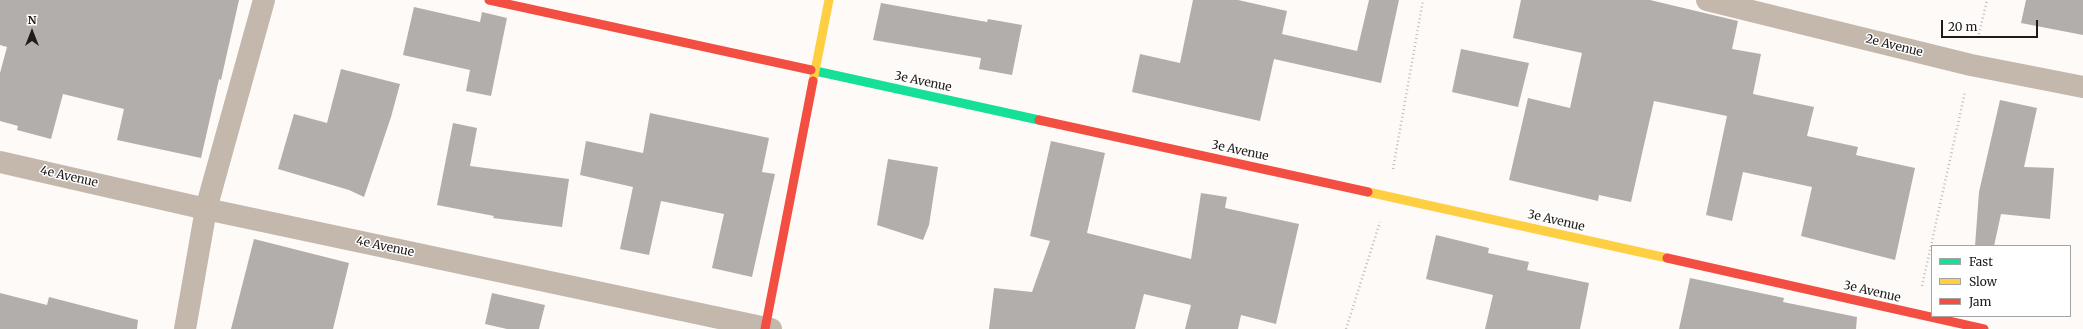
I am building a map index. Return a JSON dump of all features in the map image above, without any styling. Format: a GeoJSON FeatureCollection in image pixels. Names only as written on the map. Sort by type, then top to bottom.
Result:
{"type":"FeatureCollection","features":[{"type":"Feature","properties":{"kind":"street"},"geometry":{"type":"LineString","coordinates":[[185,329],[206,208],[264,0]]}},
{"type":"Feature","properties":{"kind":"street","name":"3e Avenue"},"geometry":{"type":"LineString","coordinates":[[490,0],[1396,197],[1984,329]]}},
{"type":"Feature","properties":{"kind":"street"},"geometry":{"type":"LineString","coordinates":[[767,328],[829,0]]}},
{"type":"Feature","properties":{"kind":"street","name":"2e Avenue"},"geometry":{"type":"LineString","coordinates":[[1707,0],[1971,65],[2083,87]]}},
{"type":"Feature","properties":{"kind":"street","name":"4e Avenue"},"geometry":{"type":"LineString","coordinates":[[0,162],[206,208],[767,328]]}},
{"type":"Feature","properties":{"kind":"path"},"geometry":{"type":"LineString","coordinates":[[1931,245],[1987,0]]}},
{"type":"Feature","properties":{"kind":"path"},"geometry":{"type":"LineString","coordinates":[[1916,314],[1931,246]]}},
{"type":"Feature","properties":{"kind":"building"},"geometry":{"type":"Polygon","coordinates":[[[0,0],[239,0],[221,80],[219,79],[201,158],[117,140],[124,109],[63,94],[51,139],[17,130],[18,126],[0,121],[0,73],[7,47],[0,45],[0,0]]]}},
{"type":"Feature","properties":{"kind":"building"},"geometry":{"type":"Polygon","coordinates":[[[1193,0],[1238,0],[1287,11],[1282,34],[1357,51],[1369,0],[1399,0],[1381,83],[1274,59],[1260,121],[1132,92],[1140,54],[1180,63],[1193,0]]]}},
{"type":"Feature","properties":{"kind":"building"},"geometry":{"type":"Polygon","coordinates":[[[1521,0],[1650,0],[1738,21],[1732,49],[1761,54],[1753,94],[1814,107],[1807,136],[1858,147],[1856,155],[1915,168],[1895,260],[1801,236],[1812,187],[1743,172],[1732,221],[1706,215],[1727,116],[1654,101],[1631,202],[1599,195],[1598,201],[1509,180],[1528,98],[1570,108],[1582,53],[1513,38],[1521,0]]]}},
{"type":"Feature","properties":{"kind":"building"},"geometry":{"type":"Polygon","coordinates":[[[2026,0],[2083,0],[2083,35],[2021,23],[2026,0]]]}},
{"type":"Feature","properties":{"kind":"building"},"geometry":{"type":"Polygon","coordinates":[[[881,3],[987,22],[988,19],[1022,25],[1012,75],[979,69],[981,58],[873,40],[881,3]]]}},
{"type":"Feature","properties":{"kind":"building"},"geometry":{"type":"Polygon","coordinates":[[[414,7],[480,22],[482,12],[507,18],[491,96],[466,91],[470,70],[403,55],[414,7]]]}},
{"type":"Feature","properties":{"kind":"building"},"geometry":{"type":"Polygon","coordinates":[[[1461,49],[1529,63],[1518,107],[1452,92],[1461,49]]]}},
{"type":"Feature","properties":{"kind":"building"},"geometry":{"type":"Polygon","coordinates":[[[341,69],[400,84],[391,117],[364,197],[349,190],[278,169],[294,114],[327,123],[341,69]]]}},
{"type":"Feature","properties":{"kind":"building"},"geometry":{"type":"Polygon","coordinates":[[[2000,100],[2037,108],[2024,167],[2054,168],[2050,219],[2001,214],[1994,245],[1975,245],[1979,192],[2000,100]]]}},
{"type":"Feature","properties":{"kind":"building"},"geometry":{"type":"Polygon","coordinates":[[[650,113],[769,138],[762,172],[775,174],[752,277],[712,268],[724,214],[661,201],[649,255],[620,249],[633,187],[580,175],[586,141],[643,153],[650,113]]]}},
{"type":"Feature","properties":{"kind":"building"},"geometry":{"type":"Polygon","coordinates":[[[453,123],[477,128],[470,166],[569,179],[562,227],[493,218],[494,216],[437,205],[453,123]]]}},
{"type":"Feature","properties":{"kind":"building"},"geometry":{"type":"Polygon","coordinates":[[[1051,141],[1105,153],[1087,233],[1191,259],[1201,193],[1227,197],[1225,208],[1299,224],[1276,324],[1241,315],[1238,329],[1185,329],[1191,305],[1144,294],[1135,329],[989,329],[994,288],[1032,292],[1050,241],[1030,236],[1051,141]]]}},
{"type":"Feature","properties":{"kind":"building"},"geometry":{"type":"Polygon","coordinates":[[[888,159],[938,167],[929,225],[923,240],[877,225],[888,159]]]}},
{"type":"Feature","properties":{"kind":"building"},"geometry":{"type":"Polygon","coordinates":[[[1436,235],[1489,248],[1488,253],[1529,262],[1527,270],[1589,283],[1580,329],[1485,329],[1493,295],[1426,279],[1436,235]]]}},
{"type":"Feature","properties":{"kind":"building"},"geometry":{"type":"Polygon","coordinates":[[[254,239],[349,263],[333,329],[231,329],[254,239]]]}},
{"type":"Feature","properties":{"kind":"building"},"geometry":{"type":"Polygon","coordinates":[[[1690,278],[1784,298],[1783,302],[1857,317],[1856,329],[1679,329],[1690,278]]]}},
{"type":"Feature","properties":{"kind":"building"},"geometry":{"type":"Polygon","coordinates":[[[0,293],[47,305],[49,297],[138,320],[137,329],[0,329],[0,293]]]}},
{"type":"Feature","properties":{"kind":"building"},"geometry":{"type":"Polygon","coordinates":[[[492,293],[545,305],[539,329],[507,329],[485,324],[492,293]]]}},
{"type":"Feature","properties":{"kind":"traffic: fast"},"geometry":{"type":"LineString","coordinates":[[811,70],[1039,120]]}},
{"type":"Feature","properties":{"kind":"traffic: slow"},"geometry":{"type":"LineString","coordinates":[[813,81],[829,0]]}},
{"type":"Feature","properties":{"kind":"traffic: slow"},"geometry":{"type":"LineString","coordinates":[[1368,192],[1667,258]]}},
{"type":"Feature","properties":{"kind":"traffic: jam"},"geometry":{"type":"LineString","coordinates":[[489,0],[811,70]]}},
{"type":"Feature","properties":{"kind":"traffic: jam"},"geometry":{"type":"LineString","coordinates":[[765,329],[813,81]]}},
{"type":"Feature","properties":{"kind":"traffic: jam"},"geometry":{"type":"LineString","coordinates":[[1039,120],[1368,192]]}},
{"type":"Feature","properties":{"kind":"traffic: jam"},"geometry":{"type":"LineString","coordinates":[[1667,258],[1984,329]]}}]}
